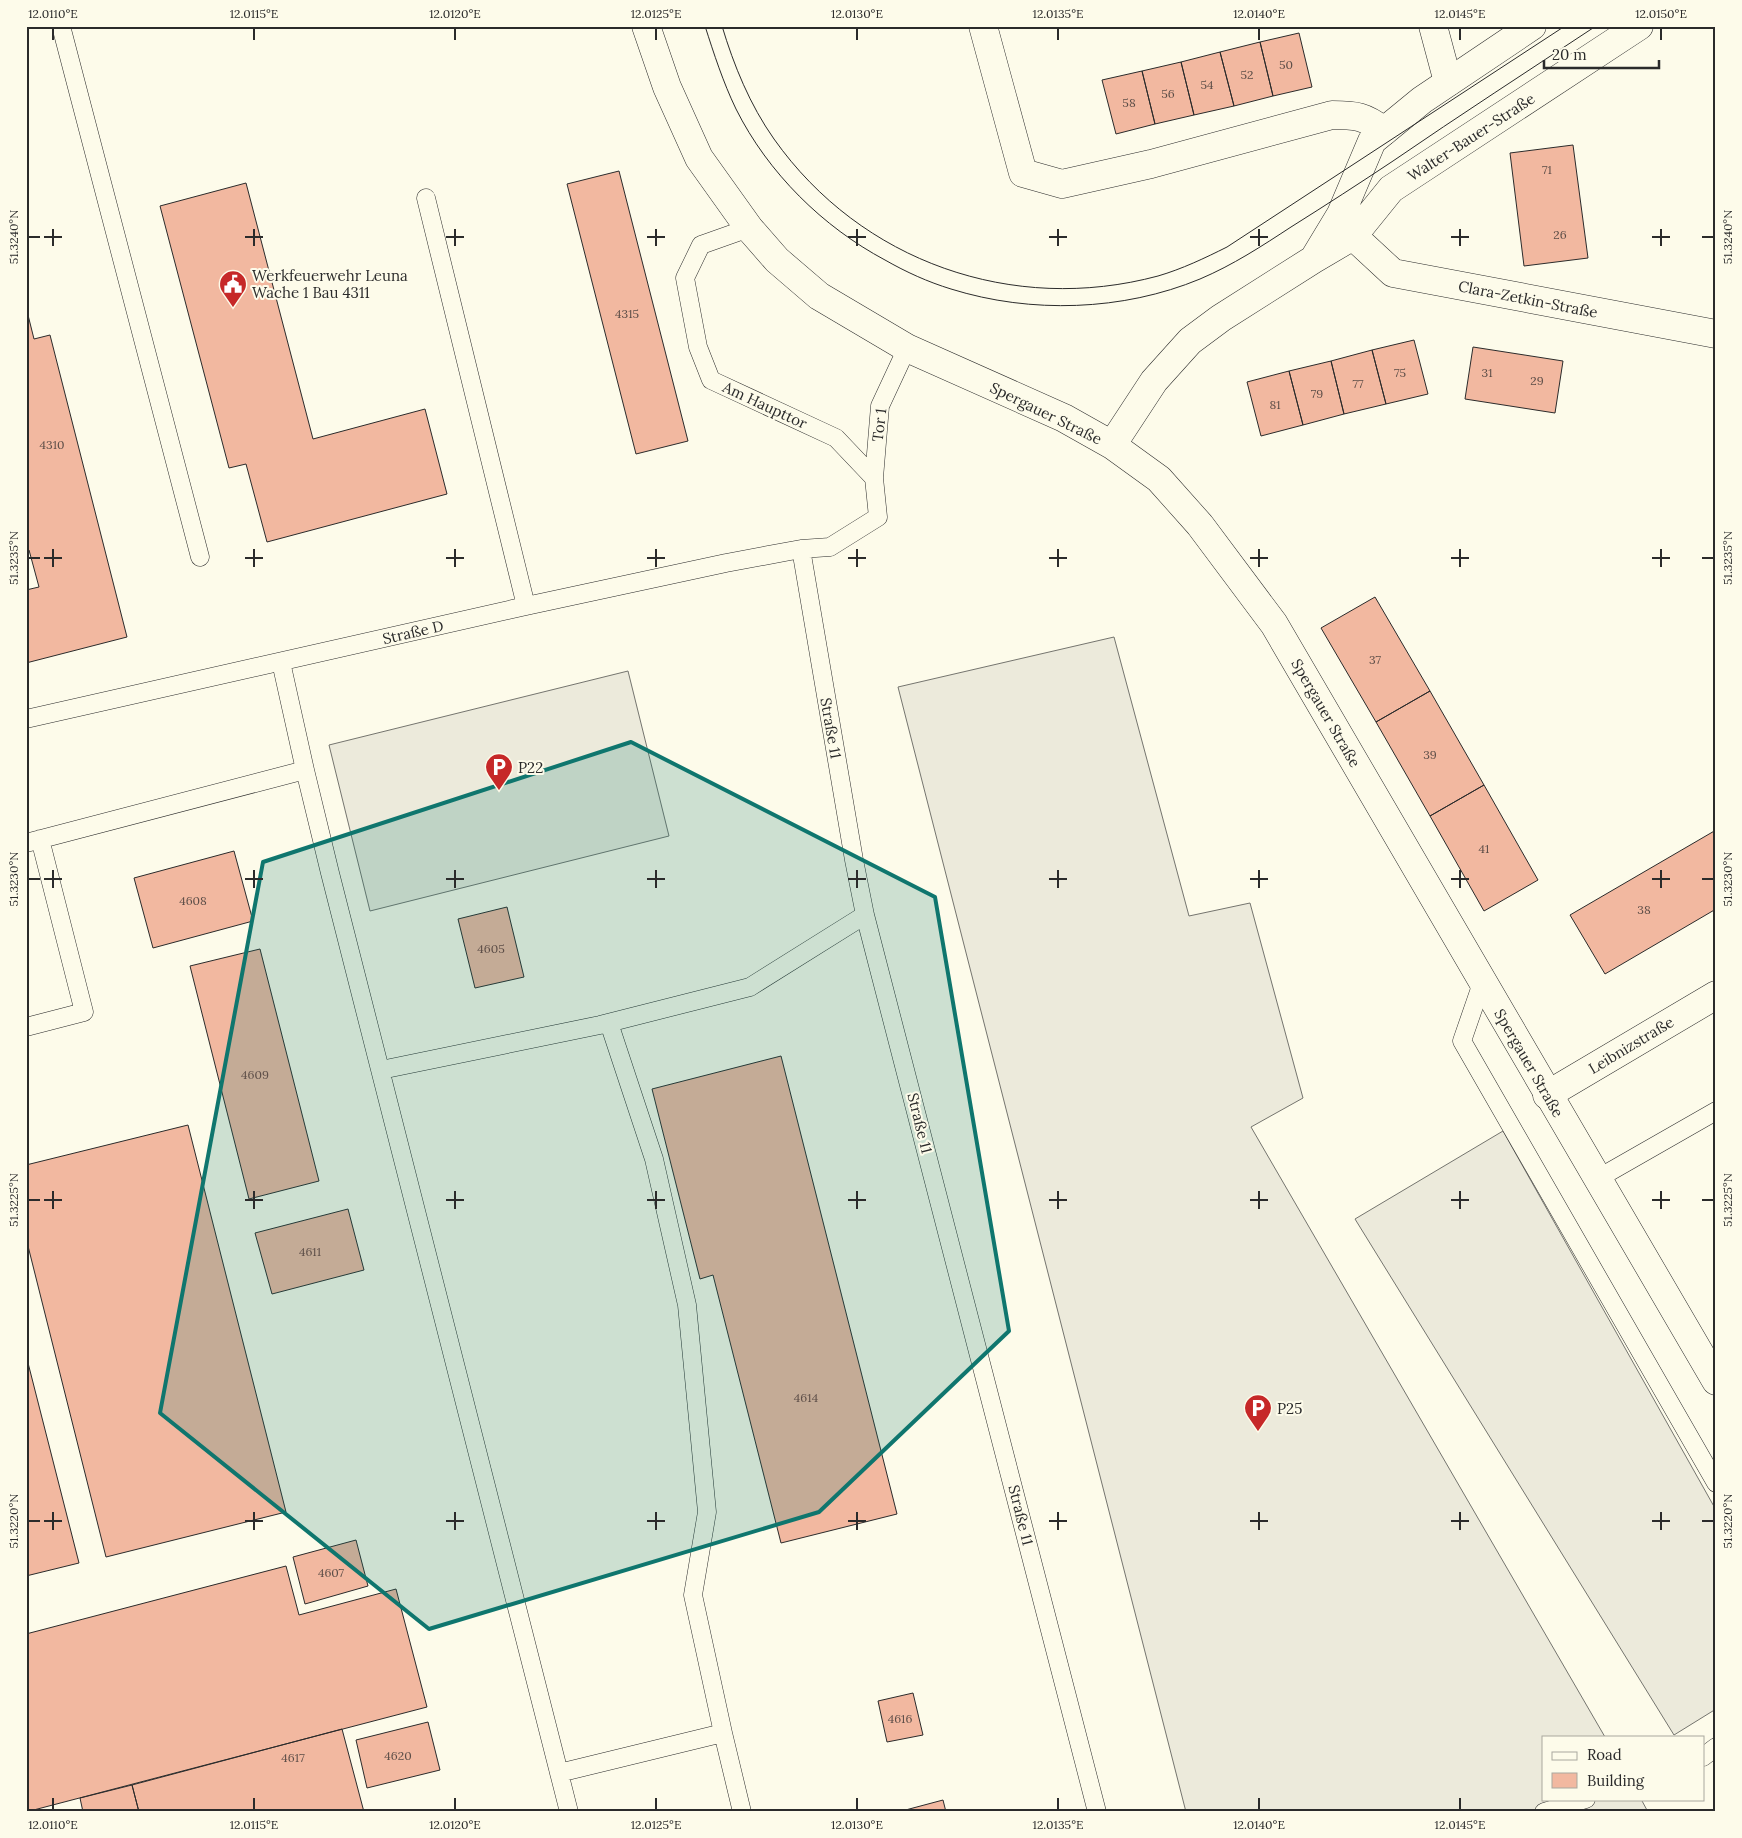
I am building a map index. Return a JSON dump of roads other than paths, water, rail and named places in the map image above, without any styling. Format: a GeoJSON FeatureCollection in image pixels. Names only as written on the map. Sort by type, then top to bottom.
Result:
{"type":"FeatureCollection","features":[{"type":"Feature","properties":{"kind":"street","name":"Spergauer Straße"},"geometry":{"type":"LineString","coordinates":[[646,26],[667,86],[699,158],[746,223],[777,260],[819,296],[907,348],[1056,415],[1112,445],[1159,479],[1200,525],[1274,624],[1547,1095],[1716,1381]]}},
{"type":"Feature","properties":{"kind":"street"},"geometry":{"type":"LineString","coordinates":[[983,26],[1023,173],[1062,184],[1150,164],[1332,115],[1355,115],[1373,123],[1384,132]]}},
{"type":"Feature","properties":{"kind":"street"},"geometry":{"type":"LineString","coordinates":[[1433,26],[1448,82]]}},
{"type":"Feature","properties":{"kind":"street","name":"Walter-Bauer-Straße"},"geometry":{"type":"LineString","coordinates":[[1314,258],[1341,214],[1372,141],[1422,100],[1532,26]]}},
{"type":"Feature","properties":{"kind":"street","name":"Walter-Bauer-Straße"},"geometry":{"type":"LineString","coordinates":[[1112,445],[1154,381],[1190,341],[1221,318],[1314,258],[1353,236],[1391,189],[1638,26]]}},
{"type":"Feature","properties":{"kind":"street","name":"Clara-Zetkin-Straße"},"geometry":{"type":"LineString","coordinates":[[1353,236],[1393,273],[1716,334]]}},
{"type":"Feature","properties":{"kind":"street","name":"Leibnizstraße"},"geometry":{"type":"LineString","coordinates":[[1547,1095],[1716,994]]}},
{"type":"Feature","properties":{"kind":"lane"},"geometry":{"type":"LineString","coordinates":[[61,26],[200,557]]}},
{"type":"Feature","properties":{"kind":"lane"},"geometry":{"type":"LineString","coordinates":[[426,198],[526,606]]}},
{"type":"Feature","properties":{"kind":"lane","name":"Am Haupttor"},"geometry":{"type":"LineString","coordinates":[[746,223],[701,245],[685,278],[698,347],[711,380],[836,438],[874,478]]}},
{"type":"Feature","properties":{"kind":"lane","name":"Tor 1"},"geometry":{"type":"LineString","coordinates":[[874,478],[880,406],[907,348]]}},
{"type":"Feature","properties":{"kind":"lane"},"geometry":{"type":"LineString","coordinates":[[801,549],[830,547],[878,517],[874,478]]}},
{"type":"Feature","properties":{"kind":"lane","name":"Straße D"},"geometry":{"type":"LineString","coordinates":[[26,719],[526,606],[726,563],[801,549]]}},
{"type":"Feature","properties":{"kind":"lane","name":"Straße 11"},"geometry":{"type":"LineString","coordinates":[[801,549],[852,850],[866,915],[1097,1812]]}},
{"type":"Feature","properties":{"kind":"lane"},"geometry":{"type":"LineString","coordinates":[[281,662],[304,770],[569,1812]]}},
{"type":"Feature","properties":{"kind":"lane"},"geometry":{"type":"LineString","coordinates":[[26,1026],[84,1012],[33,841],[304,770]]}},
{"type":"Feature","properties":{"kind":"lane"},"geometry":{"type":"LineString","coordinates":[[380,1070],[609,1023],[750,987],[866,915]]}},
{"type":"Feature","properties":{"kind":"lane"},"geometry":{"type":"LineString","coordinates":[[1482,983],[1462,1042],[1716,1483]]}},
{"type":"Feature","properties":{"kind":"lane"},"geometry":{"type":"LineString","coordinates":[[609,1023],[654,1159],[687,1305],[707,1512],[693,1595],[742,1812]]}},
{"type":"Feature","properties":{"kind":"lane"},"geometry":{"type":"LineString","coordinates":[[1597,1179],[1716,1111]]}},
{"type":"Feature","properties":{"kind":"lane"},"geometry":{"type":"LineString","coordinates":[[560,1773],[723,1733]]}},
{"type":"Feature","properties":{"kind":"lane"},"geometry":{"type":"LineString","coordinates":[[1704,1756],[1716,1748]]}},
{"type":"Feature","properties":{"kind":"lane"},"geometry":{"type":"LineString","coordinates":[[1544,1812],[1583,1800]]}},
{"type":"Feature","properties":{"kind":"tram line"},"geometry":{"type":"LineString","coordinates":[[705,26],[727,89],[749,133],[781,176],[819,215],[862,247],[901,269],[926,280],[982,297],[1045,305],[1108,303],[1140,298],[1170,290],[1224,268],[1355,186],[1596,26]]}},
{"type":"Feature","properties":{"kind":"tram line"},"geometry":{"type":"LineString","coordinates":[[722,26],[744,85],[765,126],[810,182],[850,218],[896,247],[944,268],[996,282],[1049,288],[1103,286],[1158,276],[1185,267],[1227,247],[1565,26]]}},
{"type":"Feature","properties":{"kind":"place","name":"Werkfeuerwehr Leuna Wache 1 Bau 4311"},"geometry":{"type":"Point","coordinates":[233,308]}},
{"type":"Feature","properties":{"kind":"place","name":"P22"},"geometry":{"type":"Point","coordinates":[499,791]}},
{"type":"Feature","properties":{"kind":"place","name":"P25"},"geometry":{"type":"Point","coordinates":[1258,1432]}}]}
